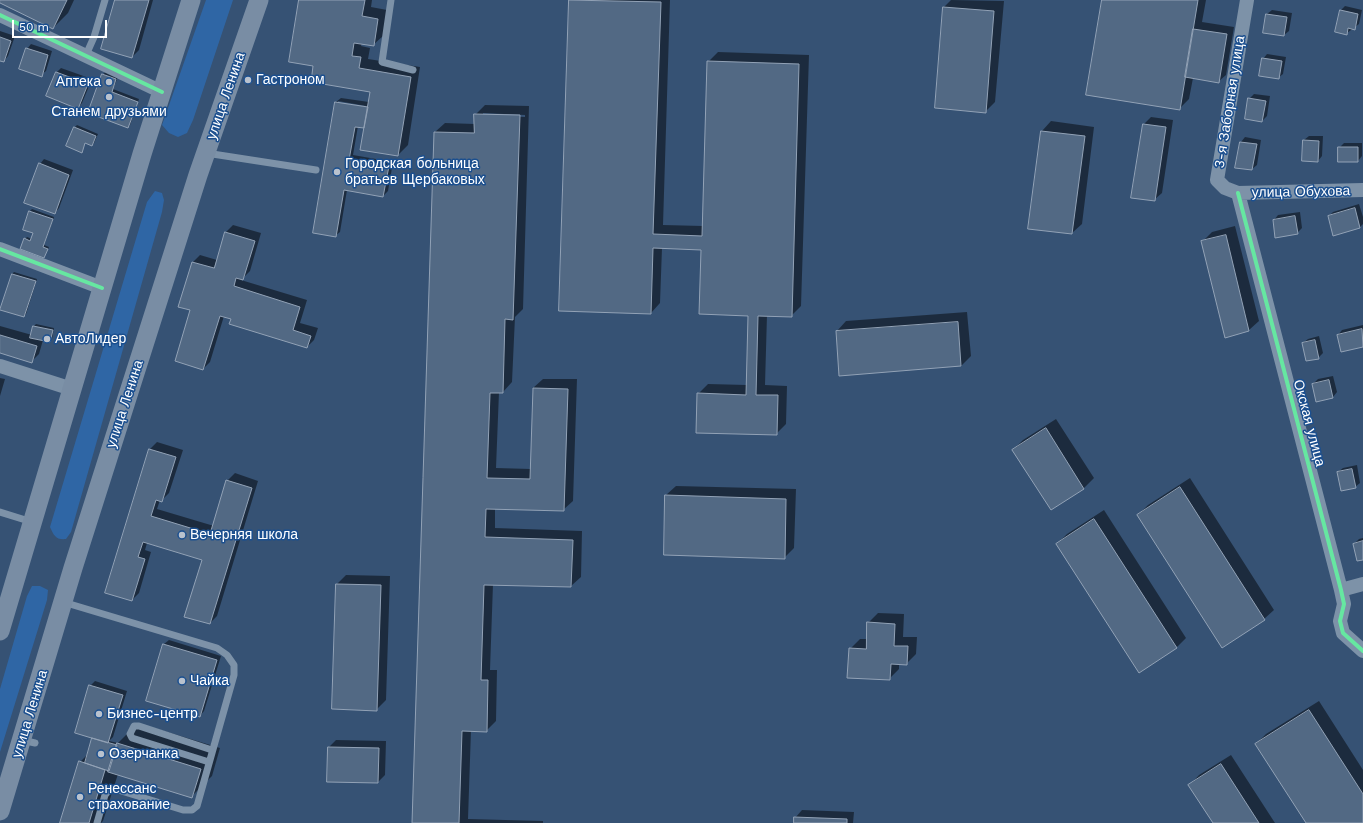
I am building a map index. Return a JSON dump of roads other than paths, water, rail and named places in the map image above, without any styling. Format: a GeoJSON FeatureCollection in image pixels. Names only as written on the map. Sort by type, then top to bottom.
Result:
{"type":"FeatureCollection","features":[{"type":"Feature","properties":{"kind":"main road"},"geometry":{"type":"LineString","coordinates":[[0,631],[142,154],[191,0]]}},
{"type":"Feature","properties":{"kind":"main road","name":"улица Ленина"},"geometry":{"type":"LineString","coordinates":[[0,811],[28,742],[63,602],[80,545],[206,153],[259,0]]}},
{"type":"Feature","properties":{"kind":"street","name":"3-я Заборная улица"},"geometry":{"type":"LineString","coordinates":[[1238,193],[1225,188],[1217,180],[1247,0]]}},
{"type":"Feature","properties":{"kind":"street"},"geometry":{"type":"LineString","coordinates":[[0,15],[162,92]]}},
{"type":"Feature","properties":{"kind":"street","name":"улица Обухова"},"geometry":{"type":"LineString","coordinates":[[1238,193],[1363,190]]}},
{"type":"Feature","properties":{"kind":"street","name":"Окская улица"},"geometry":{"type":"LineString","coordinates":[[1238,193],[1341,590],[1344,604],[1340,621],[1343,633],[1363,651]]}},
{"type":"Feature","properties":{"kind":"street"},"geometry":{"type":"LineString","coordinates":[[0,249],[102,288]]}},
{"type":"Feature","properties":{"kind":"street"},"geometry":{"type":"LineString","coordinates":[[0,366],[72,389]]}},
{"type":"Feature","properties":{"kind":"street"},"geometry":{"type":"LineString","coordinates":[[1341,590],[1363,584]]}},
{"type":"Feature","properties":{"kind":"lane"},"geometry":{"type":"LineString","coordinates":[[86,55],[94,37],[105,0]]}},
{"type":"Feature","properties":{"kind":"lane"},"geometry":{"type":"LineString","coordinates":[[391,0],[382,62],[413,70]]}},
{"type":"Feature","properties":{"kind":"lane"},"geometry":{"type":"LineString","coordinates":[[206,153],[316,170]]}},
{"type":"Feature","properties":{"kind":"lane"},"geometry":{"type":"LineString","coordinates":[[0,512],[32,522]]}},
{"type":"Feature","properties":{"kind":"lane"},"geometry":{"type":"LineString","coordinates":[[63,602],[217,648],[227,655],[234,665],[234,675],[197,806],[192,810],[183,810],[115,789],[110,789],[105,795],[97,823]]}},
{"type":"Feature","properties":{"kind":"lane"},"geometry":{"type":"LineString","coordinates":[[209,762],[132,738],[130,734],[134,726],[138,726],[212,750]]}},
{"type":"Feature","properties":{"kind":"place","name":"Гастроном"},"geometry":{"type":"Point","coordinates":[248,80]}},
{"type":"Feature","properties":{"kind":"place","name":"Аптека"},"geometry":{"type":"Point","coordinates":[109,82]}},
{"type":"Feature","properties":{"kind":"place","name":"Станем друзьями"},"geometry":{"type":"Point","coordinates":[109,97]}},
{"type":"Feature","properties":{"kind":"place","name":"Городская больница братьев Щербаковых"},"geometry":{"type":"Point","coordinates":[337,172]}},
{"type":"Feature","properties":{"kind":"place","name":"АвтоЛидер"},"geometry":{"type":"Point","coordinates":[47,339]}},
{"type":"Feature","properties":{"kind":"place","name":"Вечерняя школа"},"geometry":{"type":"Point","coordinates":[182,535]}},
{"type":"Feature","properties":{"kind":"place","name":"Чайка"},"geometry":{"type":"Point","coordinates":[182,681]}},
{"type":"Feature","properties":{"kind":"place","name":"Бизнес-центр"},"geometry":{"type":"Point","coordinates":[99,714]}},
{"type":"Feature","properties":{"kind":"place","name":"Озерчанка"},"geometry":{"type":"Point","coordinates":[101,754]}},
{"type":"Feature","properties":{"kind":"place","name":"Ренессанс страхование"},"geometry":{"type":"Point","coordinates":[80,797]}}]}
